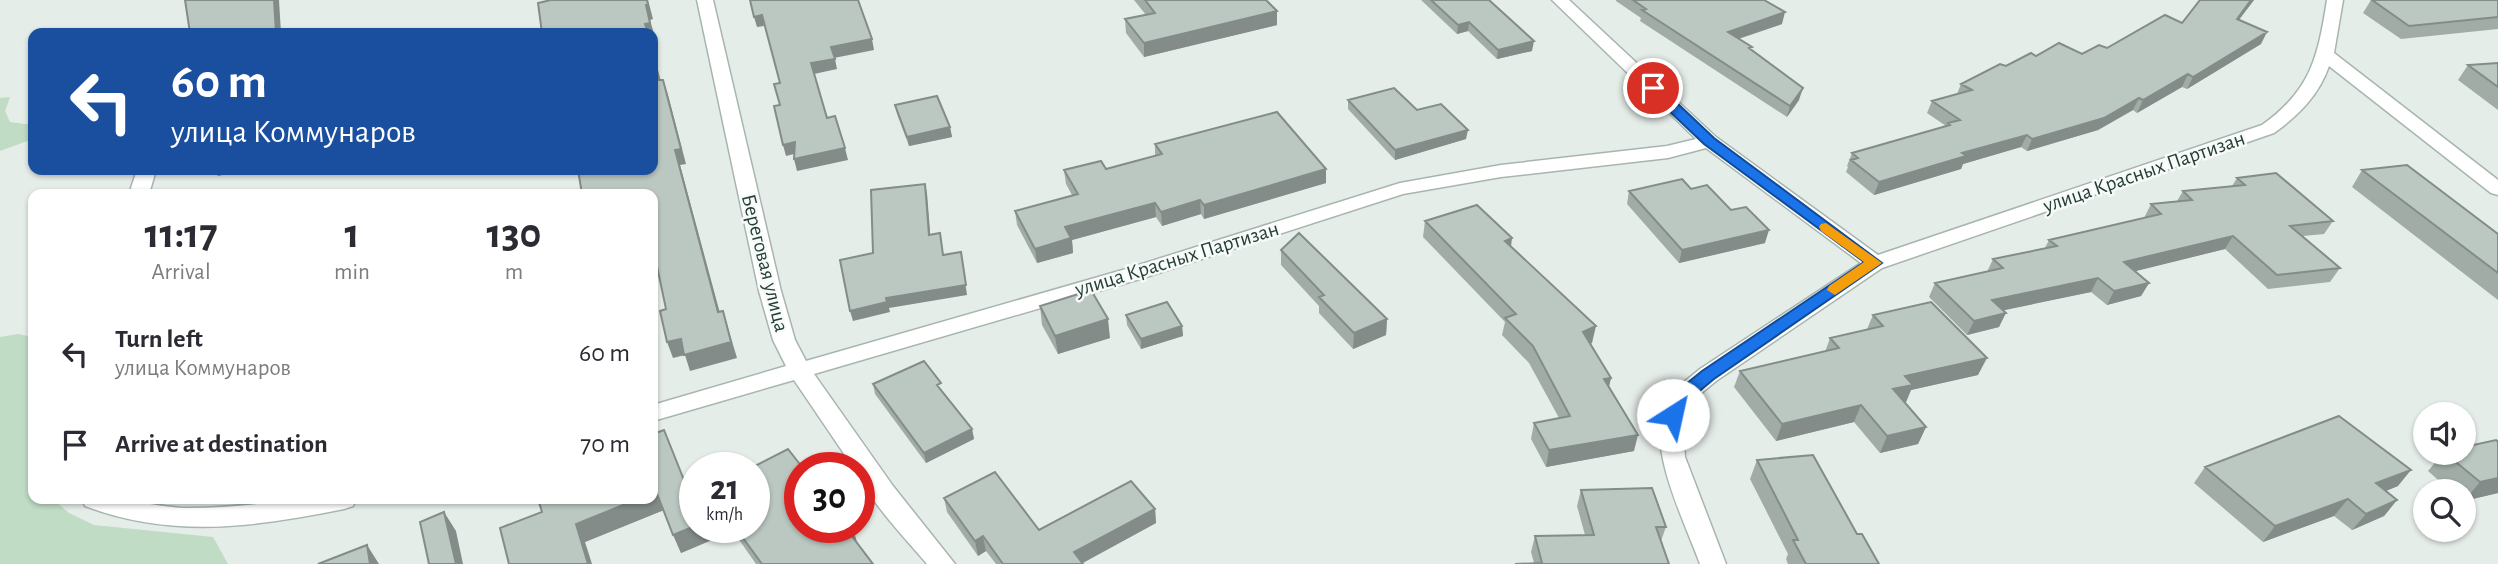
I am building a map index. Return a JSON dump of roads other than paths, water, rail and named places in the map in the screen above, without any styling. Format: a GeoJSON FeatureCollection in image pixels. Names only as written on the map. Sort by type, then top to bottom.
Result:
{"type":"FeatureCollection","features":[{"type":"Feature","properties":{"kind":"street","name":"Береговая улица"},"geometry":{"type":"LineString","coordinates":[[705,0],[775,311],[784,340],[800,372],[884,493],[942,564]]}},
{"type":"Feature","properties":{"kind":"street"},"geometry":{"type":"LineString","coordinates":[[1560,0],[1709,141],[1875,263]]}},
{"type":"Feature","properties":{"kind":"street","name":"улица Красных Партизан"},"geometry":{"type":"LineString","coordinates":[[1713,564],[1673,457],[1671,429],[1676,401],[1708,375],[1875,263],[2268,129],[2287,117],[2306,97],[2326,55],[2335,0]]}},
{"type":"Feature","properties":{"kind":"street"},"geometry":{"type":"LineString","coordinates":[[2326,55],[2498,189]]}},
{"type":"Feature","properties":{"kind":"street","name":"улица Красных Партизан"},"geometry":{"type":"LineString","coordinates":[[658,412],[1133,274],[1400,189],[1501,171],[1649,155],[1709,141]]}},
{"type":"Feature","properties":{"kind":"street"},"geometry":{"type":"LineString","coordinates":[[109,504],[127,510],[194,519],[256,514],[315,504]]}}]}
